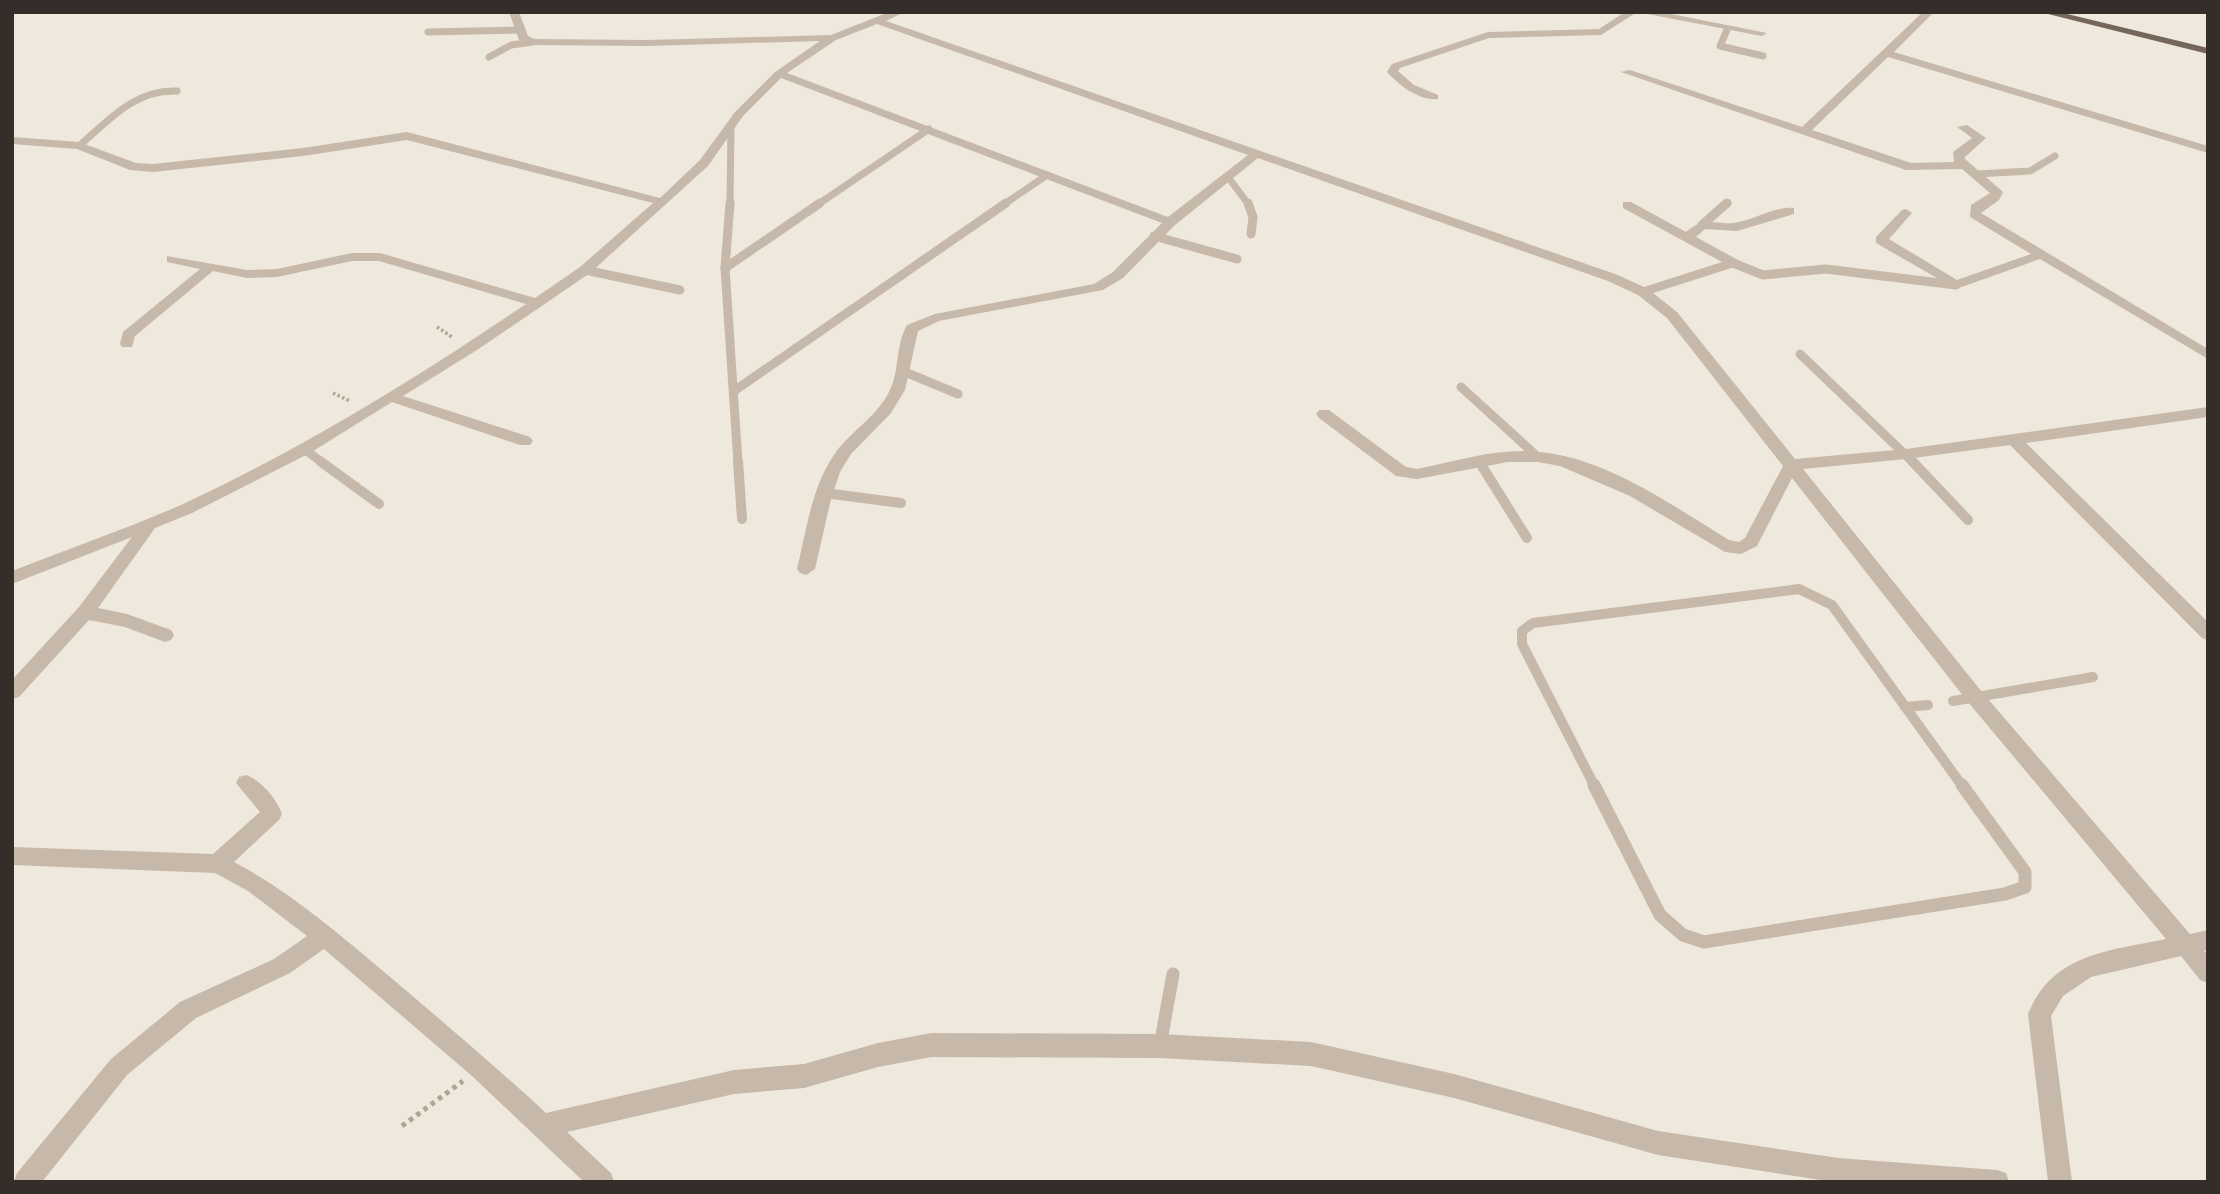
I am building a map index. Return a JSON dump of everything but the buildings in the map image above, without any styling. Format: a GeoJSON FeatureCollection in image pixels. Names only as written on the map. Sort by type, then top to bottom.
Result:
{"type":"FeatureCollection","features":[{"type":"Feature","properties":{"kind":"main road"},"geometry":{"type":"LineString","coordinates":[[2045,12],[2208,51]]}},
{"type":"Feature","properties":{"kind":"main road"},"geometry":{"type":"LineString","coordinates":[[2088,12],[2208,40]]}},
{"type":"Feature","properties":{"kind":"street"},"geometry":{"type":"LineString","coordinates":[[514,12],[523,38],[533,42],[647,43],[832,38]]}},
{"type":"Feature","properties":{"kind":"street"},"geometry":{"type":"LineString","coordinates":[[12,578],[147,527],[304,449],[539,303],[584,270],[704,163],[731,125],[779,74],[832,38],[899,12]]}},
{"type":"Feature","properties":{"kind":"street"},"geometry":{"type":"LineString","coordinates":[[1434,97],[1410,87],[1392,72],[1396,66],[1488,35],[1601,32],[1632,12]]}},
{"type":"Feature","properties":{"kind":"street"},"geometry":{"type":"LineString","coordinates":[[1642,12],[1727,30],[1762,33]]}},
{"type":"Feature","properties":{"kind":"street"},"geometry":{"type":"LineString","coordinates":[[1804,132],[1929,12]]}},
{"type":"Feature","properties":{"kind":"street"},"geometry":{"type":"LineString","coordinates":[[877,21],[1613,278],[1643,292],[1672,315],[1975,697],[2208,972]]}},
{"type":"Feature","properties":{"kind":"street"},"geometry":{"type":"LineString","coordinates":[[1886,53],[2208,150]]}},
{"type":"Feature","properties":{"kind":"street"},"geometry":{"type":"LineString","coordinates":[[1626,72],[1910,167],[1972,170]]}},
{"type":"Feature","properties":{"kind":"street"},"geometry":{"type":"LineString","coordinates":[[779,74],[1170,222]]}},
{"type":"Feature","properties":{"kind":"street"},"geometry":{"type":"LineString","coordinates":[[1963,127],[1980,138],[1957,155],[1997,192],[1995,197],[1975,208],[1974,214],[2208,355]]}},
{"type":"Feature","properties":{"kind":"street"},"geometry":{"type":"LineString","coordinates":[[12,140],[79,146],[134,167],[153,168],[303,152],[407,136],[662,202]]}},
{"type":"Feature","properties":{"kind":"street"},"geometry":{"type":"LineString","coordinates":[[806,569],[825,493],[838,462],[859,434],[883,413],[905,372],[906,343],[912,328],[935,318],[1098,286],[1118,275],[1154,236],[1256,154]]}},
{"type":"Feature","properties":{"kind":"street"},"geometry":{"type":"LineString","coordinates":[[1627,205],[1733,263]]}},
{"type":"Feature","properties":{"kind":"street"},"geometry":{"type":"LineString","coordinates":[[1688,237],[1702,225],[1737,227],[1790,211]]}},
{"type":"Feature","properties":{"kind":"street"},"geometry":{"type":"LineString","coordinates":[[1906,213],[1881,240],[1956,285],[2040,255]]}},
{"type":"Feature","properties":{"kind":"street"},"geometry":{"type":"LineString","coordinates":[[172,259],[247,274],[277,273],[352,257],[373,256],[539,303]]}},
{"type":"Feature","properties":{"kind":"street"},"geometry":{"type":"LineString","coordinates":[[1643,292],[1733,263]]}},
{"type":"Feature","properties":{"kind":"street"},"geometry":{"type":"LineString","coordinates":[[127,344],[128,335],[209,268]]}},
{"type":"Feature","properties":{"kind":"street"},"geometry":{"type":"LineString","coordinates":[[391,397],[525,441]]}},
{"type":"Feature","properties":{"kind":"street"},"geometry":{"type":"LineString","coordinates":[[1791,465],[1906,454],[2208,412]]}},
{"type":"Feature","properties":{"kind":"street"},"geometry":{"type":"LineString","coordinates":[[1324,414],[1402,472],[1417,474],[1480,463],[1538,457],[1634,490],[1725,546],[1741,548],[1751,542],[1791,465]]}},
{"type":"Feature","properties":{"kind":"street"},"geometry":{"type":"LineString","coordinates":[[2013,439],[2208,633]]}},
{"type":"Feature","properties":{"kind":"street"},"geometry":{"type":"LineString","coordinates":[[12,692],[45,659],[130,555],[147,527]]}},
{"type":"Feature","properties":{"kind":"street"},"geometry":{"type":"LineString","coordinates":[[83,612],[127,621],[165,635]]}},
{"type":"Feature","properties":{"kind":"street"},"geometry":{"type":"LineString","coordinates":[[217,864],[272,814],[270,808],[246,783]]}},
{"type":"Feature","properties":{"kind":"street"},"geometry":{"type":"LineString","coordinates":[[12,856],[217,864],[255,884],[325,936],[481,1068],[602,1182]]}},
{"type":"Feature","properties":{"kind":"street"},"geometry":{"type":"LineString","coordinates":[[26,1182],[120,1067],[188,1010],[282,967],[325,936]]}},
{"type":"Feature","properties":{"kind":"street"},"geometry":{"type":"LineString","coordinates":[[2060,1182],[2039,1014],[2054,988],[2085,967],[2208,940]]}},
{"type":"Feature","properties":{"kind":"street"},"geometry":{"type":"LineString","coordinates":[[542,1126],[734,1082],[804,1076],[878,1055],[931,1045],[1160,1046],[1311,1054],[1454,1086],[1658,1143],[1838,1170],[1997,1182]]}},
{"type":"Feature","properties":{"kind":"lane"},"geometry":{"type":"LineString","coordinates":[[428,32],[520,30]]}},
{"type":"Feature","properties":{"kind":"lane"},"geometry":{"type":"LineString","coordinates":[[1727,30],[1720,46],[1763,56]]}},
{"type":"Feature","properties":{"kind":"lane"},"geometry":{"type":"LineString","coordinates":[[489,57],[511,45],[533,42]]}},
{"type":"Feature","properties":{"kind":"lane"},"geometry":{"type":"LineString","coordinates":[[79,146],[136,99],[157,92],[177,92]]}},
{"type":"Feature","properties":{"kind":"lane"},"geometry":{"type":"LineString","coordinates":[[731,125],[732,178],[725,268],[741,519]]}},
{"type":"Feature","properties":{"kind":"lane"},"geometry":{"type":"LineString","coordinates":[[725,268],[929,129]]}},
{"type":"Feature","properties":{"kind":"lane"},"geometry":{"type":"LineString","coordinates":[[1972,170],[2037,169],[2055,156]]}},
{"type":"Feature","properties":{"kind":"lane"},"geometry":{"type":"LineString","coordinates":[[734,391],[1046,176]]}},
{"type":"Feature","properties":{"kind":"lane"},"geometry":{"type":"LineString","coordinates":[[1228,177],[1253,210],[1256,218],[1251,234]]}},
{"type":"Feature","properties":{"kind":"lane"},"geometry":{"type":"LineString","coordinates":[[1702,225],[1728,203]]}},
{"type":"Feature","properties":{"kind":"lane"},"geometry":{"type":"LineString","coordinates":[[1154,236],[1237,259]]}},
{"type":"Feature","properties":{"kind":"lane"},"geometry":{"type":"LineString","coordinates":[[1733,263],[1763,275],[1826,269],[1956,285]]}},
{"type":"Feature","properties":{"kind":"lane"},"geometry":{"type":"LineString","coordinates":[[584,270],[680,290]]}},
{"type":"Feature","properties":{"kind":"lane"},"geometry":{"type":"LineString","coordinates":[[1800,354],[1906,454],[1968,520]]}},
{"type":"Feature","properties":{"kind":"lane"},"geometry":{"type":"LineString","coordinates":[[905,372],[958,394]]}},
{"type":"Feature","properties":{"kind":"lane"},"geometry":{"type":"LineString","coordinates":[[1461,387],[1538,457]]}},
{"type":"Feature","properties":{"kind":"lane"},"geometry":{"type":"LineString","coordinates":[[304,449],[379,504]]}},
{"type":"Feature","properties":{"kind":"lane"},"geometry":{"type":"LineString","coordinates":[[1480,463],[1527,538]]}},
{"type":"Feature","properties":{"kind":"lane"},"geometry":{"type":"LineString","coordinates":[[825,493],[901,503]]}},
{"type":"Feature","properties":{"kind":"lane"},"geometry":{"type":"LineString","coordinates":[[1799,589],[1832,605],[1905,707],[2025,872],[2025,887],[2005,894],[1704,942],[1683,935],[1660,915],[1522,644],[1522,631],[1533,623],[1799,589]]}},
{"type":"Feature","properties":{"kind":"lane"},"geometry":{"type":"LineString","coordinates":[[1953,701],[2093,677]]}},
{"type":"Feature","properties":{"kind":"lane"},"geometry":{"type":"LineString","coordinates":[[1905,707],[1928,705]]}},
{"type":"Feature","properties":{"kind":"lane"},"geometry":{"type":"LineString","coordinates":[[1160,1046],[1173,974]]}},
{"type":"Feature","properties":{"kind":"path"},"geometry":{"type":"LineString","coordinates":[[402,1126],[481,1068]]}}]}
